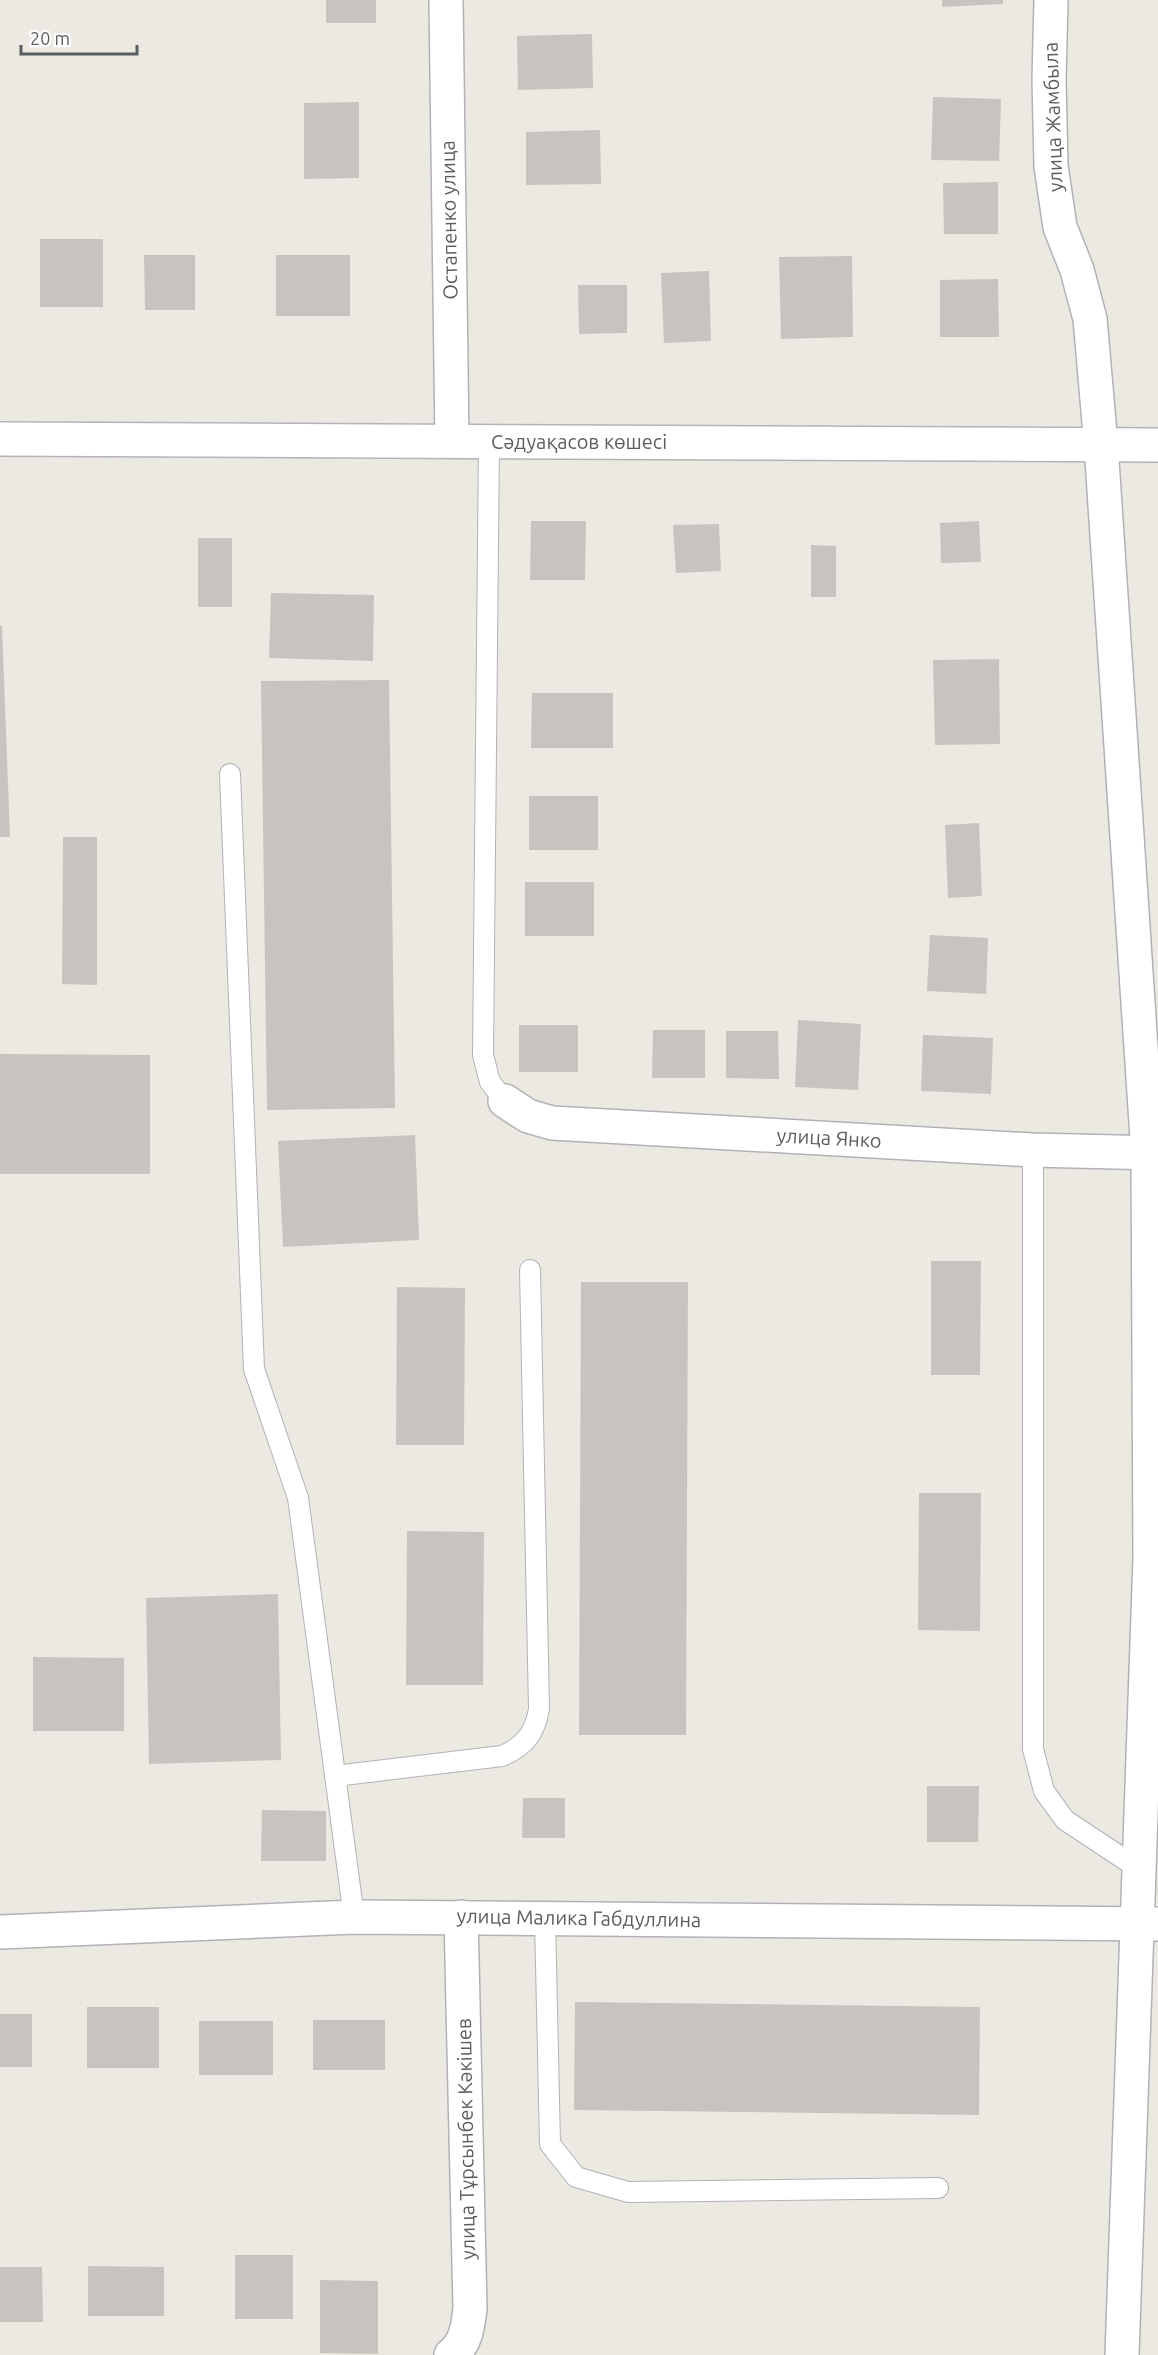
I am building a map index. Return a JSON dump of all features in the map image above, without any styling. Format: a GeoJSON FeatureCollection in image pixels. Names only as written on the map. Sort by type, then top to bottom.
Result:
{"type":"FeatureCollection","features":[{"type":"Feature","properties":{"kind":"street","name":"Остапенко улица"},"geometry":{"type":"LineString","coordinates":[[446,0],[452,441]]}},
{"type":"Feature","properties":{"kind":"street","name":"улица Жамбыла"},"geometry":{"type":"LineString","coordinates":[[1051,0],[1049,80],[1051,166],[1060,227],[1077,270],[1090,319],[1153,1153],[1154,1558],[1139,1869],[1148,1924],[1122,2355]]}},
{"type":"Feature","properties":{"kind":"street","name":"Сәдуақасов көшесі"},"geometry":{"type":"LineString","coordinates":[[0,439],[1158,445]]}},
{"type":"Feature","properties":{"kind":"street","name":"улица Янко"},"geometry":{"type":"LineString","coordinates":[[505,1101],[528,1116],[552,1123],[1033,1150],[1153,1153]]}},
{"type":"Feature","properties":{"kind":"street","name":"улица Малика Габдуллина"},"geometry":{"type":"LineString","coordinates":[[0,1932],[354,1917],[1148,1924]]}},
{"type":"Feature","properties":{"kind":"street","name":"улица Тұрсынбек Кәкішев"},"geometry":{"type":"LineString","coordinates":[[451,2355],[468,2331],[470,2308],[461,1917]]}},
{"type":"Feature","properties":{"kind":"lane"},"geometry":{"type":"LineString","coordinates":[[489,441],[483,1055],[490,1082],[505,1101]]}},
{"type":"Feature","properties":{"kind":"lane"},"geometry":{"type":"LineString","coordinates":[[230,774],[254,1369],[298,1498],[354,1917]]}},
{"type":"Feature","properties":{"kind":"lane"},"geometry":{"type":"LineString","coordinates":[[1033,1150],[1033,1749],[1044,1791],[1065,1820],[1139,1869]]}},
{"type":"Feature","properties":{"kind":"lane"},"geometry":{"type":"LineString","coordinates":[[335,1776],[502,1755],[517,1749],[536,1726],[539,1697],[530,1270]]}},
{"type":"Feature","properties":{"kind":"lane"},"geometry":{"type":"LineString","coordinates":[[545,1918],[550,2144],[576,2177],[628,2192],[938,2188]]}},
{"type":"Feature","properties":{"kind":"building"},"geometry":{"type":"Polygon","coordinates":[[[326,0],[376,0],[376,23],[326,23],[326,0]]]}},
{"type":"Feature","properties":{"kind":"building"},"geometry":{"type":"Polygon","coordinates":[[[942,0],[1003,0],[1003,4],[942,7],[942,0]]]}},
{"type":"Feature","properties":{"kind":"building"},"geometry":{"type":"Polygon","coordinates":[[[592,34],[593,88],[518,90],[517,36],[592,34]]]}},
{"type":"Feature","properties":{"kind":"building"},"geometry":{"type":"Polygon","coordinates":[[[933,97],[1001,99],[999,161],[931,160],[933,97]]]}},
{"type":"Feature","properties":{"kind":"building"},"geometry":{"type":"Polygon","coordinates":[[[359,102],[359,178],[304,179],[304,103],[359,102]]]}},
{"type":"Feature","properties":{"kind":"building"},"geometry":{"type":"Polygon","coordinates":[[[600,130],[601,184],[526,185],[526,132],[600,130]]]}},
{"type":"Feature","properties":{"kind":"building"},"geometry":{"type":"Polygon","coordinates":[[[998,182],[998,234],[944,234],[943,183],[998,182]]]}},
{"type":"Feature","properties":{"kind":"building"},"geometry":{"type":"Polygon","coordinates":[[[40,239],[103,239],[103,307],[40,307],[40,239]]]}},
{"type":"Feature","properties":{"kind":"building"},"geometry":{"type":"Polygon","coordinates":[[[144,255],[195,255],[195,310],[145,310],[144,255]]]}},
{"type":"Feature","properties":{"kind":"building"},"geometry":{"type":"Polygon","coordinates":[[[276,255],[350,255],[350,316],[276,316],[276,255]]]}},
{"type":"Feature","properties":{"kind":"building"},"geometry":{"type":"Polygon","coordinates":[[[852,256],[853,337],[781,339],[779,257],[852,256]]]}},
{"type":"Feature","properties":{"kind":"building"},"geometry":{"type":"Polygon","coordinates":[[[709,271],[711,341],[664,343],[661,273],[709,271]]]}},
{"type":"Feature","properties":{"kind":"building"},"geometry":{"type":"Polygon","coordinates":[[[998,279],[999,337],[940,337],[940,280],[998,279]]]}},
{"type":"Feature","properties":{"kind":"building"},"geometry":{"type":"Polygon","coordinates":[[[578,285],[627,285],[627,333],[579,334],[578,285]]]}},
{"type":"Feature","properties":{"kind":"building"},"geometry":{"type":"Polygon","coordinates":[[[531,521],[586,521],[585,580],[530,580],[531,521]]]}},
{"type":"Feature","properties":{"kind":"building"},"geometry":{"type":"Polygon","coordinates":[[[979,521],[981,562],[941,563],[940,523],[979,521]]]}},
{"type":"Feature","properties":{"kind":"building"},"geometry":{"type":"Polygon","coordinates":[[[719,524],[721,571],[676,573],[673,525],[719,524]]]}},
{"type":"Feature","properties":{"kind":"building"},"geometry":{"type":"Polygon","coordinates":[[[198,538],[232,538],[232,607],[198,607],[198,538]]]}},
{"type":"Feature","properties":{"kind":"building"},"geometry":{"type":"Polygon","coordinates":[[[811,545],[836,546],[836,597],[811,597],[811,545]]]}},
{"type":"Feature","properties":{"kind":"building"},"geometry":{"type":"Polygon","coordinates":[[[271,593],[374,595],[373,661],[269,658],[271,593]]]}},
{"type":"Feature","properties":{"kind":"building"},"geometry":{"type":"Polygon","coordinates":[[[0,626],[2,626],[10,837],[0,837],[0,626]]]}},
{"type":"Feature","properties":{"kind":"building"},"geometry":{"type":"Polygon","coordinates":[[[999,659],[1000,744],[935,745],[933,660],[999,659]]]}},
{"type":"Feature","properties":{"kind":"building"},"geometry":{"type":"Polygon","coordinates":[[[389,680],[395,1108],[267,1110],[261,681],[389,680]]]}},
{"type":"Feature","properties":{"kind":"building"},"geometry":{"type":"Polygon","coordinates":[[[532,693],[613,693],[613,748],[531,748],[532,693]]]}},
{"type":"Feature","properties":{"kind":"building"},"geometry":{"type":"Polygon","coordinates":[[[529,796],[598,796],[598,850],[529,850],[529,796]]]}},
{"type":"Feature","properties":{"kind":"building"},"geometry":{"type":"Polygon","coordinates":[[[979,823],[982,896],[948,898],[945,825],[979,823]]]}},
{"type":"Feature","properties":{"kind":"building"},"geometry":{"type":"Polygon","coordinates":[[[63,837],[97,837],[97,985],[62,984],[63,837]]]}},
{"type":"Feature","properties":{"kind":"building"},"geometry":{"type":"Polygon","coordinates":[[[525,882],[594,882],[594,936],[525,936],[525,882]]]}},
{"type":"Feature","properties":{"kind":"building"},"geometry":{"type":"Polygon","coordinates":[[[930,935],[988,938],[986,994],[927,991],[930,935]]]}},
{"type":"Feature","properties":{"kind":"building"},"geometry":{"type":"Polygon","coordinates":[[[798,1020],[861,1024],[858,1090],[795,1087],[798,1020]]]}},
{"type":"Feature","properties":{"kind":"building"},"geometry":{"type":"Polygon","coordinates":[[[519,1025],[578,1025],[578,1072],[519,1072],[519,1025]]]}},
{"type":"Feature","properties":{"kind":"building"},"geometry":{"type":"Polygon","coordinates":[[[653,1030],[705,1030],[705,1078],[652,1078],[653,1030]]]}},
{"type":"Feature","properties":{"kind":"building"},"geometry":{"type":"Polygon","coordinates":[[[726,1031],[778,1031],[779,1079],[726,1078],[726,1031]]]}},
{"type":"Feature","properties":{"kind":"building"},"geometry":{"type":"Polygon","coordinates":[[[923,1035],[993,1038],[991,1094],[921,1091],[923,1035]]]}},
{"type":"Feature","properties":{"kind":"building"},"geometry":{"type":"Polygon","coordinates":[[[0,1054],[150,1055],[150,1174],[0,1174],[0,1054]]]}},
{"type":"Feature","properties":{"kind":"building"},"geometry":{"type":"Polygon","coordinates":[[[415,1135],[419,1240],[283,1247],[278,1141],[415,1135]]]}},
{"type":"Feature","properties":{"kind":"building"},"geometry":{"type":"Polygon","coordinates":[[[931,1261],[981,1261],[980,1375],[931,1375],[931,1261]]]}},
{"type":"Feature","properties":{"kind":"building"},"geometry":{"type":"Polygon","coordinates":[[[581,1282],[688,1282],[686,1735],[579,1735],[581,1282]]]}},
{"type":"Feature","properties":{"kind":"building"},"geometry":{"type":"Polygon","coordinates":[[[397,1287],[465,1288],[464,1445],[396,1445],[397,1287]]]}},
{"type":"Feature","properties":{"kind":"building"},"geometry":{"type":"Polygon","coordinates":[[[919,1493],[981,1493],[980,1631],[918,1630],[919,1493]]]}},
{"type":"Feature","properties":{"kind":"building"},"geometry":{"type":"Polygon","coordinates":[[[407,1531],[484,1532],[483,1685],[406,1685],[407,1531]]]}},
{"type":"Feature","properties":{"kind":"building"},"geometry":{"type":"Polygon","coordinates":[[[278,1594],[281,1760],[149,1764],[146,1598],[278,1594]]]}},
{"type":"Feature","properties":{"kind":"building"},"geometry":{"type":"Polygon","coordinates":[[[33,1657],[124,1658],[124,1731],[33,1731],[33,1657]]]}},
{"type":"Feature","properties":{"kind":"building"},"geometry":{"type":"Polygon","coordinates":[[[927,1786],[979,1786],[978,1842],[927,1842],[927,1786]]]}},
{"type":"Feature","properties":{"kind":"building"},"geometry":{"type":"Polygon","coordinates":[[[523,1798],[565,1798],[565,1838],[522,1838],[523,1798]]]}},
{"type":"Feature","properties":{"kind":"building"},"geometry":{"type":"Polygon","coordinates":[[[262,1810],[326,1811],[326,1861],[261,1861],[262,1810]]]}},
{"type":"Feature","properties":{"kind":"building"},"geometry":{"type":"Polygon","coordinates":[[[575,2002],[980,2007],[979,2115],[574,2110],[575,2002]]]}},
{"type":"Feature","properties":{"kind":"building"},"geometry":{"type":"Polygon","coordinates":[[[87,2007],[159,2007],[159,2068],[87,2068],[87,2007]]]}},
{"type":"Feature","properties":{"kind":"building"},"geometry":{"type":"Polygon","coordinates":[[[0,2014],[32,2014],[32,2067],[0,2067],[0,2014]]]}},
{"type":"Feature","properties":{"kind":"building"},"geometry":{"type":"Polygon","coordinates":[[[313,2020],[385,2020],[385,2070],[313,2070],[313,2020]]]}},
{"type":"Feature","properties":{"kind":"building"},"geometry":{"type":"Polygon","coordinates":[[[199,2021],[273,2021],[273,2075],[199,2075],[199,2021]]]}},
{"type":"Feature","properties":{"kind":"building"},"geometry":{"type":"Polygon","coordinates":[[[235,2255],[293,2255],[293,2319],[235,2319],[235,2255]]]}},
{"type":"Feature","properties":{"kind":"building"},"geometry":{"type":"Polygon","coordinates":[[[88,2266],[164,2267],[164,2316],[88,2316],[88,2266]]]}},
{"type":"Feature","properties":{"kind":"building"},"geometry":{"type":"Polygon","coordinates":[[[0,2267],[42,2267],[43,2322],[0,2322],[0,2267]]]}},
{"type":"Feature","properties":{"kind":"building"},"geometry":{"type":"Polygon","coordinates":[[[320,2280],[378,2281],[378,2354],[320,2353],[320,2280]]]}}]}
